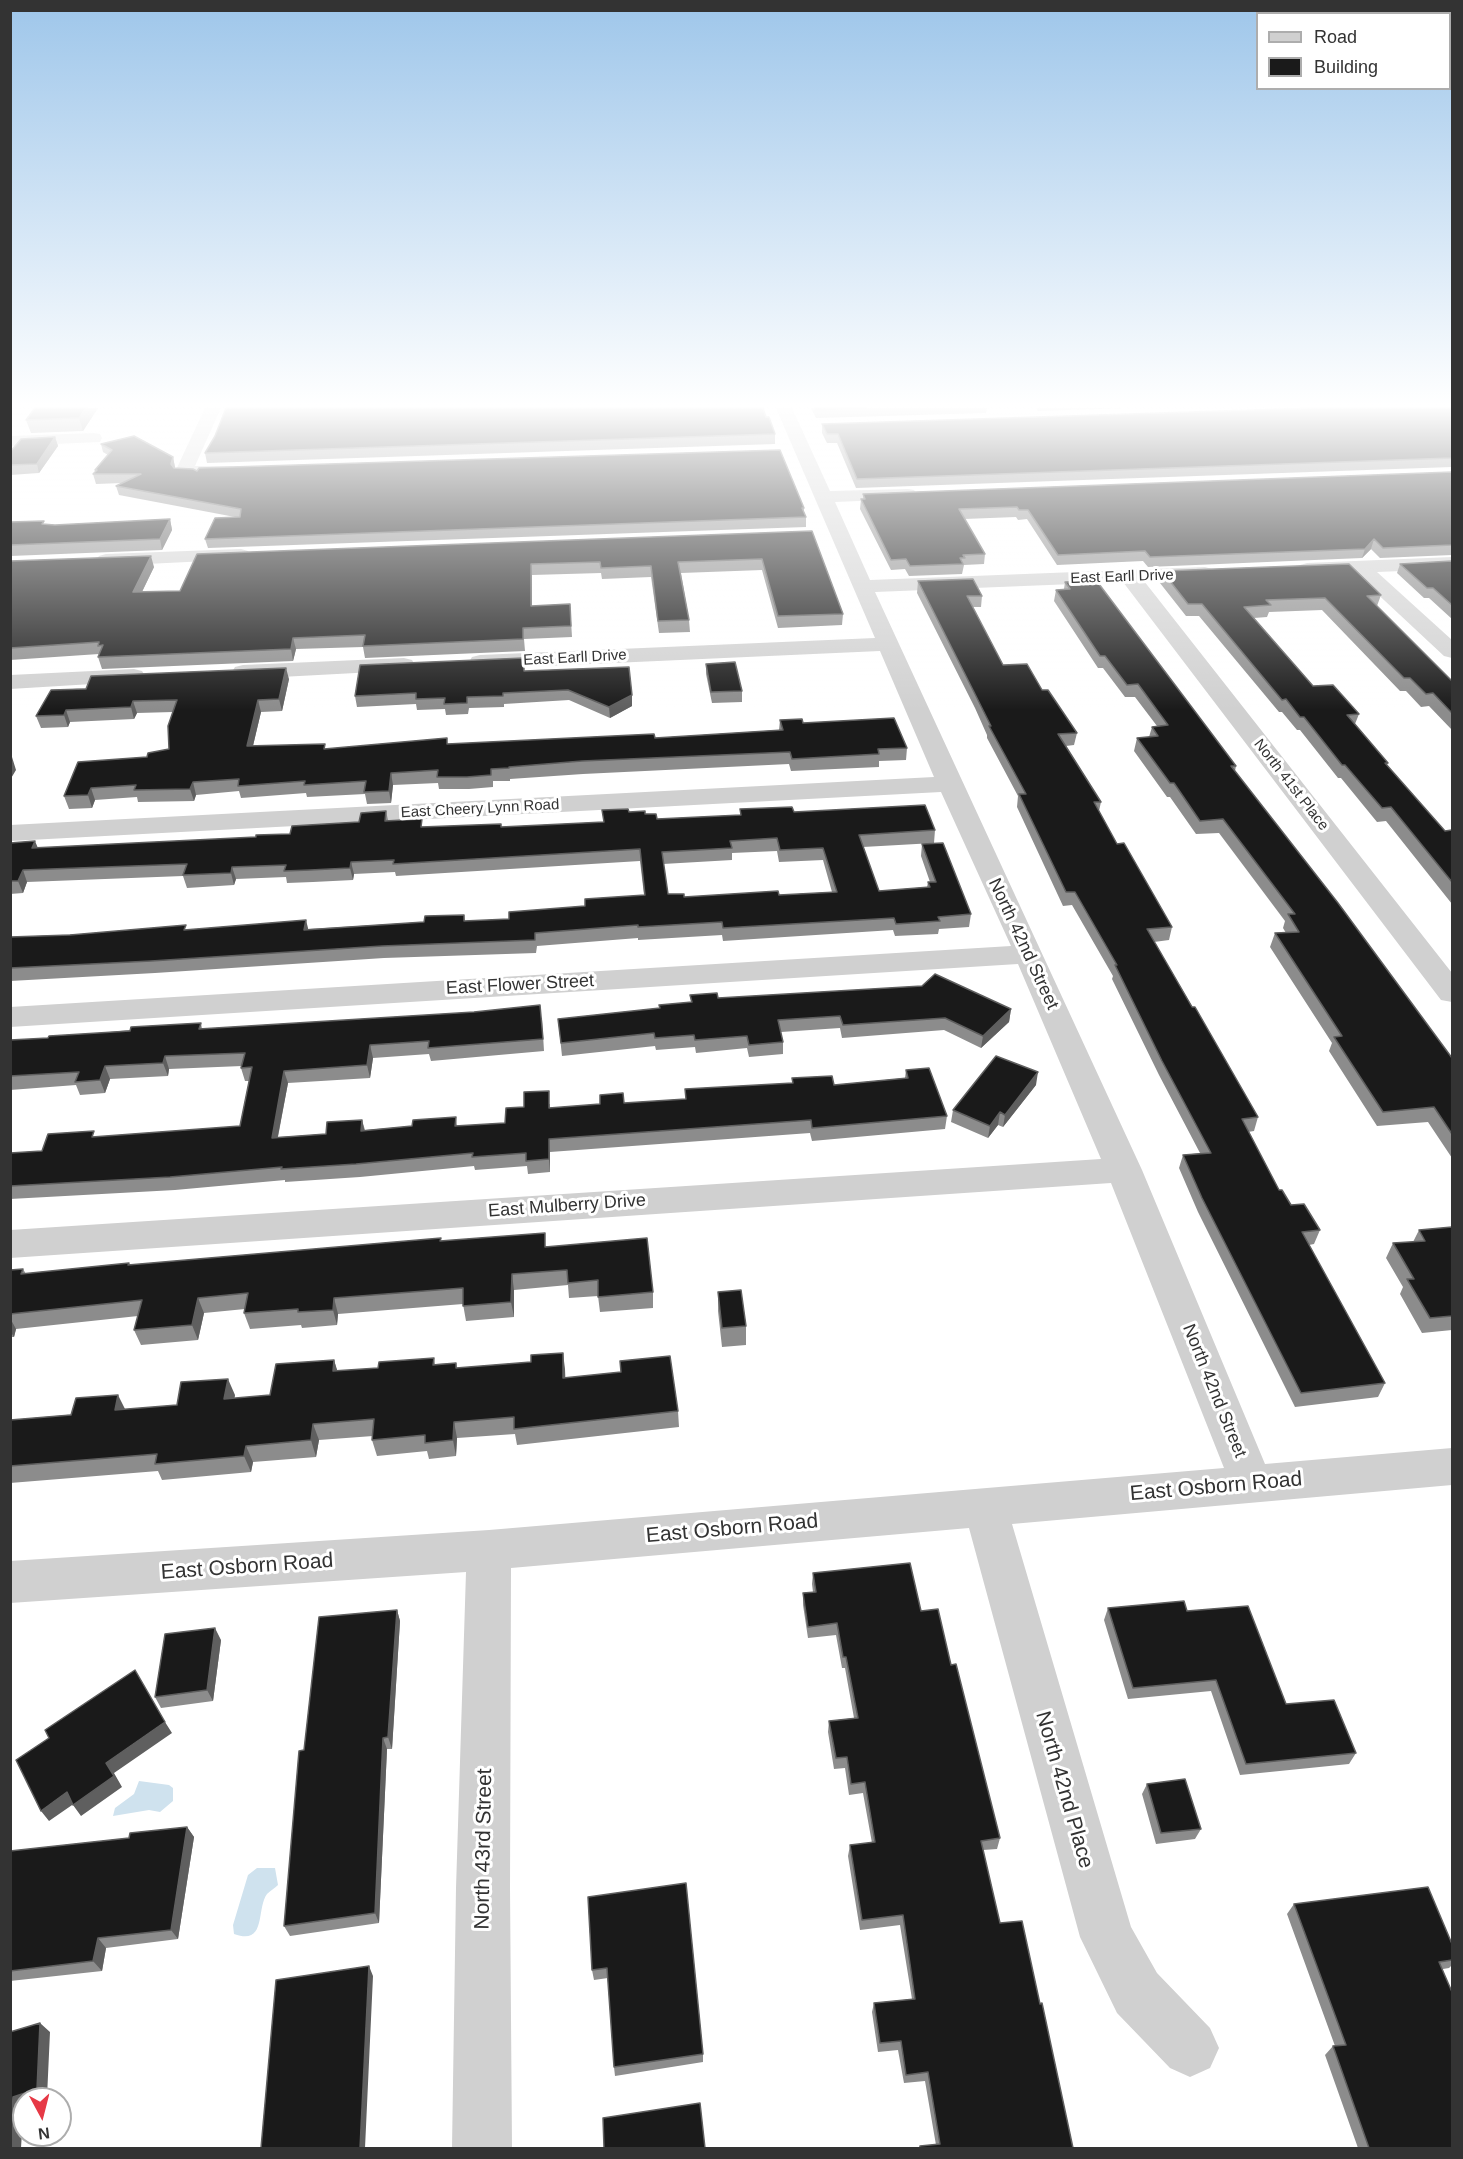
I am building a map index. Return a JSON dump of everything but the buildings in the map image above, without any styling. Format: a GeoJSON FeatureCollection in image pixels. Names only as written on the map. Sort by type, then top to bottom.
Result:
{"type":"FeatureCollection","features":[{"type":"Feature","properties":{"kind":"street","name":"North 42nd Street"},"geometry":{"type":"LineString","coordinates":[[824,509],[827,533],[863,586],[1124,1170],[1252,1484]]}},
{"type":"Feature","properties":{"kind":"street"},"geometry":{"type":"LineString","coordinates":[[85,561],[260,554]]}},
{"type":"Feature","properties":{"kind":"street"},"geometry":{"type":"LineString","coordinates":[[1290,570],[1452,563]]}},
{"type":"Feature","properties":{"kind":"street"},"geometry":{"type":"LineString","coordinates":[[1360,567],[1452,651]]}},
{"type":"Feature","properties":{"kind":"street","name":"East Earll Drive"},"geometry":{"type":"LineString","coordinates":[[863,586],[1221,573]]}},
{"type":"Feature","properties":{"kind":"street","name":"North 41st Place"},"geometry":{"type":"LineString","coordinates":[[1129,576],[1452,993]]}},
{"type":"Feature","properties":{"kind":"street","name":"East Earll Drive"},"geometry":{"type":"LineString","coordinates":[[464,662],[889,644]]}},
{"type":"Feature","properties":{"kind":"street"},"geometry":{"type":"LineString","coordinates":[[218,673],[429,664]]}},
{"type":"Feature","properties":{"kind":"street"},"geometry":{"type":"LineString","coordinates":[[10,682],[160,675]]}},
{"type":"Feature","properties":{"kind":"street","name":"East Cheery Lynn Road"},"geometry":{"type":"LineString","coordinates":[[10,833],[950,784]]}},
{"type":"Feature","properties":{"kind":"street","name":"East Flower Street"},"geometry":{"type":"LineString","coordinates":[[10,1017],[1029,954]]}},
{"type":"Feature","properties":{"kind":"street","name":"East Mulberry Drive"},"geometry":{"type":"LineString","coordinates":[[10,1244],[1124,1170]]}},
{"type":"Feature","properties":{"kind":"street","name":"East Osborn Road"},"geometry":{"type":"LineString","coordinates":[[10,1582],[489,1550],[1452,1467]]}},
{"type":"Feature","properties":{"kind":"street","name":"North 42nd Place"},"geometry":{"type":"LineString","coordinates":[[985,1507],[1107,1937],[1137,1993],[1190,2048]]}},
{"type":"Feature","properties":{"kind":"street","name":"North 43rd Street"},"geometry":{"type":"LineString","coordinates":[[482,2148],[483,1888],[489,1550]]}},
{"type":"Feature","properties":{"kind":"water"},"geometry":{"type":"Polygon","coordinates":[[[139,1781],[169,1785],[173,1788],[173,1801],[160,1812],[149,1810],[113,1816],[115,1808],[134,1794],[139,1781]]]}},
{"type":"Feature","properties":{"kind":"water"},"geometry":{"type":"Polygon","coordinates":[[[257,1868],[275,1868],[278,1885],[267,1894],[256,1931],[252,1935],[234,1934],[233,1925],[248,1875],[257,1868]]]}}]}
